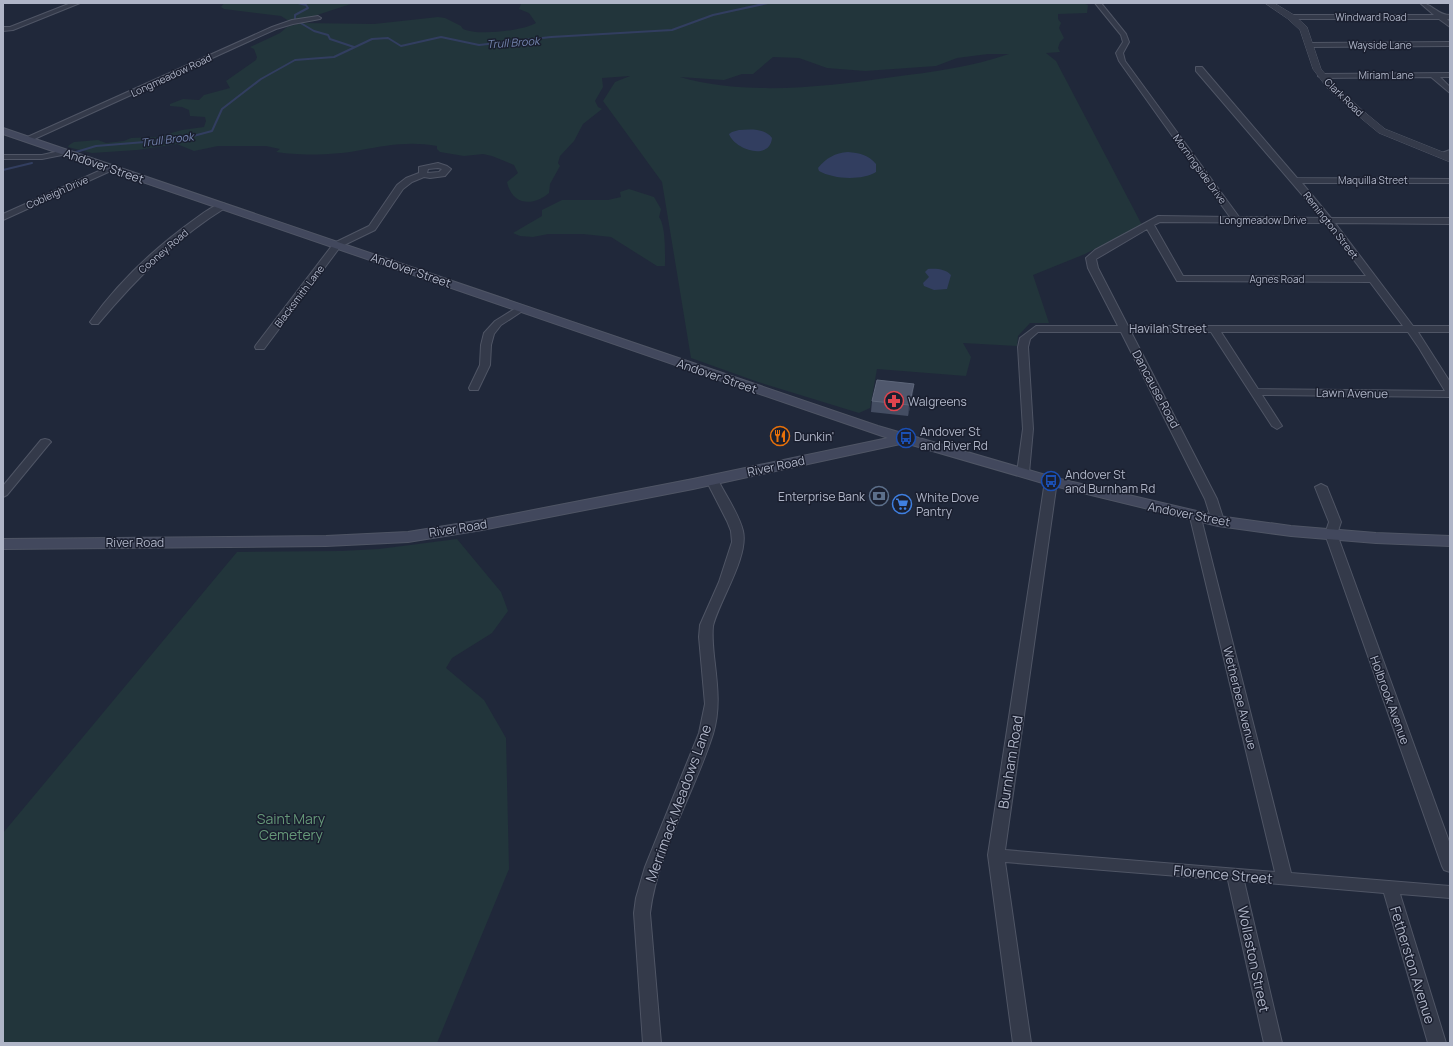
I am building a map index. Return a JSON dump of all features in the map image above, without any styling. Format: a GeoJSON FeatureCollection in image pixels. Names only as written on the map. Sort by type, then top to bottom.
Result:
{"type":"FeatureCollection","features":[{"type":"Feature","properties":{"kind":"main road","name":"Andover Street"},"geometry":{"type":"LineString","coordinates":[[3,131],[873,429],[1051,482],[1218,521],[1291,531],[1450,541]]}},
{"type":"Feature","properties":{"kind":"main road","name":"River Road"},"geometry":{"type":"LineString","coordinates":[[3,544],[326,541],[408,537],[482,525],[712,480],[906,438]]}},
{"type":"Feature","properties":{"kind":"street"},"geometry":{"type":"LineString","coordinates":[[3,29],[11,29],[76,3]]}},
{"type":"Feature","properties":{"kind":"street","name":"Morningside Drive"},"geometry":{"type":"LineString","coordinates":[[1098,3],[1124,35],[1126,42],[1120,49],[1119,54],[1122,61],[1164,117],[1190,157],[1237,220]]}},
{"type":"Feature","properties":{"kind":"street","name":"Clark Road"},"geometry":{"type":"LineString","coordinates":[[1269,3],[1292,17],[1304,29],[1317,69],[1322,76],[1331,87],[1382,132],[1450,159]]}},
{"type":"Feature","properties":{"kind":"street"},"geometry":{"type":"LineString","coordinates":[[1423,3],[1450,25]]}},
{"type":"Feature","properties":{"kind":"street","name":"Windward Road"},"geometry":{"type":"LineString","coordinates":[[1292,17],[1450,16]]}},
{"type":"Feature","properties":{"kind":"street","name":"Longmeadow Road"},"geometry":{"type":"LineString","coordinates":[[27,139],[274,28],[292,22],[318,18]]}},
{"type":"Feature","properties":{"kind":"street"},"geometry":{"type":"LineString","coordinates":[[3,35],[14,32],[11,29]]}},
{"type":"Feature","properties":{"kind":"street","name":"Wayside Lane"},"geometry":{"type":"LineString","coordinates":[[1310,45],[1450,44]]}},
{"type":"Feature","properties":{"kind":"street","name":"Remington Street"},"geometry":{"type":"LineString","coordinates":[[1199,69],[1329,220],[1424,347],[1450,393]]}},
{"type":"Feature","properties":{"kind":"street"},"geometry":{"type":"LineString","coordinates":[[1433,75],[1450,91]]}},
{"type":"Feature","properties":{"kind":"street","name":"Miriam Lane"},"geometry":{"type":"LineString","coordinates":[[1322,76],[1450,75]]}},
{"type":"Feature","properties":{"kind":"street"},"geometry":{"type":"LineString","coordinates":[[3,158],[42,157],[64,152]]}},
{"type":"Feature","properties":{"kind":"street"},"geometry":{"type":"LineString","coordinates":[[1440,155],[1450,152]]}},
{"type":"Feature","properties":{"kind":"street","name":"Cobleigh Drive"},"geometry":{"type":"LineString","coordinates":[[3,217],[112,168]]}},
{"type":"Feature","properties":{"kind":"street"},"geometry":{"type":"LineString","coordinates":[[337,245],[372,228],[400,187],[409,180],[423,174]]}},
{"type":"Feature","properties":{"kind":"street","name":"Maquilla Street"},"geometry":{"type":"LineString","coordinates":[[1296,180],[1450,181]]}},
{"type":"Feature","properties":{"kind":"street","name":"Cooney Road"},"geometry":{"type":"LineString","coordinates":[[95,322],[119,292],[150,258],[208,214],[222,206]]}},
{"type":"Feature","properties":{"kind":"street","name":"Longmeadow Drive"},"geometry":{"type":"LineString","coordinates":[[1091,258],[1098,252],[1158,219],[1450,221]]}},
{"type":"Feature","properties":{"kind":"street","name":"Agnes Road"},"geometry":{"type":"LineString","coordinates":[[1149,224],[1180,279],[1374,279]]}},
{"type":"Feature","properties":{"kind":"street","name":"Blacksmith Lane"},"geometry":{"type":"LineString","coordinates":[[260,347],[337,245]]}},
{"type":"Feature","properties":{"kind":"street","name":"Dancause Road"},"geometry":{"type":"LineString","coordinates":[[1091,258],[1094,268],[1211,499],[1218,521]]}},
{"type":"Feature","properties":{"kind":"street"},"geometry":{"type":"LineString","coordinates":[[474,388],[485,365],[486,345],[489,333],[498,323],[521,308]]}},
{"type":"Feature","properties":{"kind":"street","name":"Havilah Street"},"geometry":{"type":"LineString","coordinates":[[1023,473],[1028,429],[1023,347],[1025,338],[1033,331],[1041,328],[1450,329]]}},
{"type":"Feature","properties":{"kind":"street"},"geometry":{"type":"LineString","coordinates":[[1213,328],[1277,426]]}},
{"type":"Feature","properties":{"kind":"street","name":"Lawn Avenue"},"geometry":{"type":"LineString","coordinates":[[1255,392],[1450,393]]}},
{"type":"Feature","properties":{"kind":"street"},"geometry":{"type":"LineString","coordinates":[[3,493],[45,442]]}},
{"type":"Feature","properties":{"kind":"street","name":"Merrimack Meadows Lane"},"geometry":{"type":"LineString","coordinates":[[652,1043],[642,913],[644,898],[653,867],[706,733],[712,704],[706,625],[725,582],[738,542],[734,521],[712,480]]}},
{"type":"Feature","properties":{"kind":"street","name":"Burnham Road"},"geometry":{"type":"LineString","coordinates":[[1022,1043],[996,855],[1051,482]]}},
{"type":"Feature","properties":{"kind":"street"},"geometry":{"type":"LineString","coordinates":[[1321,487],[1335,522],[1330,534]]}},
{"type":"Feature","properties":{"kind":"street","name":"Wetherbee Avenue"},"geometry":{"type":"LineString","coordinates":[[1196,517],[1284,878]]}},
{"type":"Feature","properties":{"kind":"street","name":"Holbrook Avenue"},"geometry":{"type":"LineString","coordinates":[[1330,534],[1450,866]]}},
{"type":"Feature","properties":{"kind":"street","name":"Florence Street"},"geometry":{"type":"LineString","coordinates":[[996,855],[1450,892]]}},
{"type":"Feature","properties":{"kind":"street","name":"Wollaston Street"},"geometry":{"type":"LineString","coordinates":[[1235,874],[1272,1043]]}},
{"type":"Feature","properties":{"kind":"street","name":"Fetherston Avenue"},"geometry":{"type":"LineString","coordinates":[[1390,887],[1437,1043]]}},
{"type":"Feature","properties":{"kind":"green space"},"geometry":{"type":"Polygon","coordinates":[[[224,3],[354,3],[314,16],[289,21],[281,16],[224,9],[221,7],[224,3]]]}},
{"type":"Feature","properties":{"kind":"green space"},"geometry":{"type":"Polygon","coordinates":[[[514,3],[1083,3],[1088,5],[1087,13],[1058,14],[1058,19],[1061,23],[1059,28],[1064,38],[1060,42],[1058,48],[1060,52],[1046,53],[1056,61],[1142,225],[1085,254],[1033,275],[1049,323],[1030,323],[1018,336],[1017,346],[963,343],[971,357],[966,376],[877,369],[870,408],[859,413],[758,382],[691,358],[662,182],[603,101],[615,82],[630,76],[602,78],[603,87],[595,101],[598,107],[602,109],[583,124],[574,141],[560,156],[558,163],[560,166],[550,184],[549,193],[530,202],[518,199],[510,190],[507,182],[518,173],[514,165],[483,154],[464,156],[440,152],[437,149],[437,146],[399,144],[352,152],[319,154],[276,152],[280,149],[266,146],[218,146],[194,151],[177,144],[137,150],[92,153],[68,147],[74,142],[98,140],[106,143],[124,141],[131,138],[157,137],[182,130],[204,127],[206,121],[205,117],[190,116],[189,110],[182,107],[170,106],[170,104],[183,99],[199,100],[204,95],[230,88],[226,81],[256,60],[257,57],[254,49],[250,47],[280,33],[287,27],[301,23],[374,24],[438,17],[445,18],[461,26],[463,29],[470,31],[500,32],[529,26],[536,23],[529,13],[519,9],[521,4],[514,3]],[[988,54],[957,58],[936,66],[865,71],[827,68],[799,58],[773,57],[753,74],[742,74],[724,80],[680,77],[705,83],[732,86],[786,88],[867,81],[937,71],[966,66],[1009,54],[988,54]]]}},
{"type":"Feature","properties":{"kind":"green space"},"geometry":{"type":"Polygon","coordinates":[[[629,189],[654,197],[661,209],[659,217],[664,234],[665,266],[657,266],[611,237],[583,234],[548,234],[533,237],[520,236],[513,233],[542,216],[542,210],[562,200],[608,200],[621,197],[620,192],[629,189]]]}},
{"type":"Feature","properties":{"kind":"green space","name":"Saint Mary Cemetery"},"geometry":{"type":"Polygon","coordinates":[[[457,539],[501,592],[508,611],[492,633],[452,658],[446,668],[484,700],[506,738],[509,869],[437,1043],[3,1043],[3,833],[237,552],[379,549],[457,539]]]}},
{"type":"Feature","properties":{"kind":"water"},"geometry":{"type":"Polygon","coordinates":[[[752,129],[765,132],[772,138],[770,145],[759,151],[752,151],[738,145],[732,140],[729,134],[739,130],[752,129]]]}},
{"type":"Feature","properties":{"kind":"water"},"geometry":{"type":"Polygon","coordinates":[[[848,152],[860,154],[870,158],[876,164],[876,172],[863,177],[847,178],[832,176],[819,171],[818,168],[824,161],[835,155],[848,152]]]}},
{"type":"Feature","properties":{"kind":"water"},"geometry":{"type":"Polygon","coordinates":[[[928,269],[941,269],[951,275],[947,289],[934,290],[924,286],[923,283],[929,277],[925,272],[928,269]]]}},
{"type":"Feature","properties":{"kind":"building"},"geometry":{"type":"Polygon","coordinates":[[[877,380],[914,384],[909,405],[872,401],[877,380]]]}},
{"type":"Feature","properties":{"kind":"waterway"},"geometry":{"type":"LineString","coordinates":[[295,20],[295,15],[308,8],[306,5],[298,3]]}},
{"type":"Feature","properties":{"kind":"waterway","name":"Trull Brook"},"geometry":{"type":"LineString","coordinates":[[76,152],[96,146],[182,139],[212,131],[222,109],[261,79],[295,60],[334,57],[372,39],[388,38],[401,46],[441,37],[479,45],[551,37],[672,30],[713,15],[768,3]]}},
{"type":"Feature","properties":{"kind":"waterway"},"geometry":{"type":"LineString","coordinates":[[299,22],[314,31],[328,35],[330,39],[354,47]]}},
{"type":"Feature","properties":{"kind":"waterway","name":"Trull Brook"},"geometry":{"type":"LineString","coordinates":[[3,170],[32,163]]}},
{"type":"Feature","properties":{"kind":"place","name":"Walgreens"},"geometry":{"type":"Point","coordinates":[894,401]}},
{"type":"Feature","properties":{"kind":"place","name":"Dunkin'"},"geometry":{"type":"Point","coordinates":[780,436]}},
{"type":"Feature","properties":{"kind":"place","name":"Andover St and River Rd"},"geometry":{"type":"Point","coordinates":[906,438]}},
{"type":"Feature","properties":{"kind":"place","name":"Andover St and Burnham Rd"},"geometry":{"type":"Point","coordinates":[1051,481]}},
{"type":"Feature","properties":{"kind":"place","name":"Enterprise Bank"},"geometry":{"type":"Point","coordinates":[879,496]}},
{"type":"Feature","properties":{"kind":"place","name":"White Dove Pantry"},"geometry":{"type":"Point","coordinates":[902,504]}}]}
